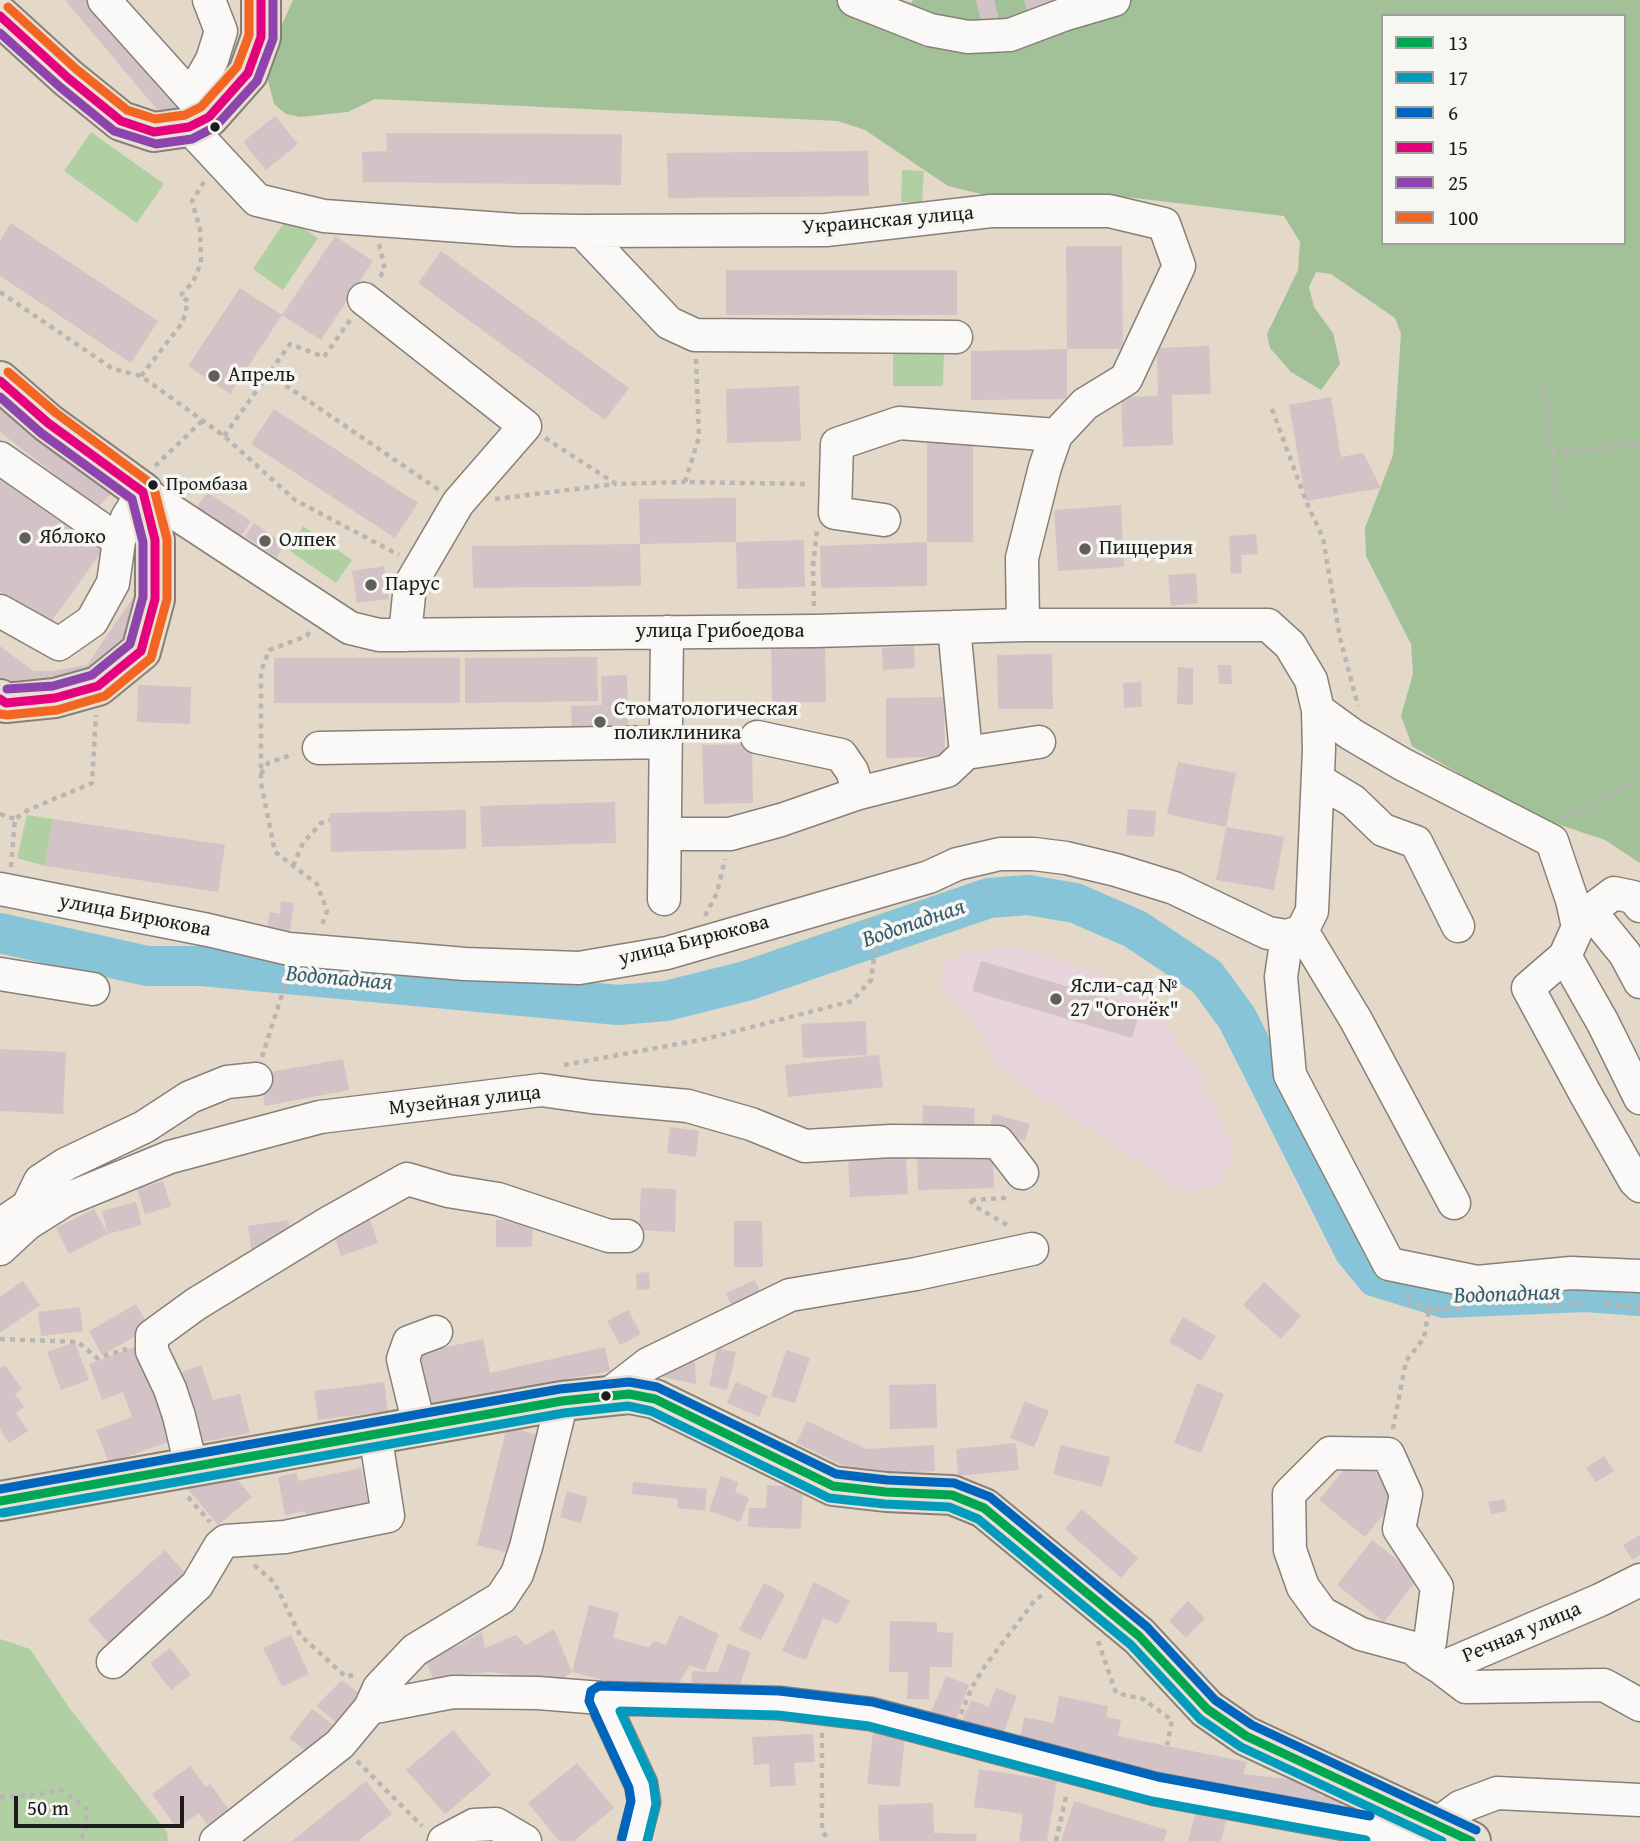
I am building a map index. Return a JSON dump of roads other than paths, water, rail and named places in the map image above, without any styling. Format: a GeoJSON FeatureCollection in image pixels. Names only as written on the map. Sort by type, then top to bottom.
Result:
{"type":"FeatureCollection","features":[{"type":"Feature","properties":{"kind":"main road"},"geometry":{"type":"LineString","coordinates":[[0,16],[68,78],[121,121],[154,132],[196,113],[248,73],[261,37],[261,0]]}},
{"type":"Feature","properties":{"kind":"main road"},"geometry":{"type":"LineString","coordinates":[[0,381],[48,423],[143,492],[155,540],[155,599],[141,651],[98,686],[55,698],[6,703],[0,699]]}},
{"type":"Feature","properties":{"kind":"main road"},"geometry":{"type":"LineString","coordinates":[[0,1501],[562,1401],[629,1394],[655,1399],[833,1486],[952,1495],[984,1507],[1139,1636],[1207,1709],[1246,1737],[1450,1836]]}},
{"type":"Feature","properties":{"kind":"street","name":"Украинская улица"},"geometry":{"type":"LineString","coordinates":[[104,0],[196,113],[257,200],[324,216],[516,230],[582,231],[826,230],[990,211],[1109,211],[1164,224],[1180,266],[1126,379],[1084,404],[1056,435],[1022,558],[1023,625]]}},
{"type":"Feature","properties":{"kind":"street"},"geometry":{"type":"LineString","coordinates":[[196,113],[221,31],[209,0]]}},
{"type":"Feature","properties":{"kind":"street"},"geometry":{"type":"LineString","coordinates":[[854,0],[930,30],[968,37],[1010,35],[1114,0]]}},
{"type":"Feature","properties":{"kind":"street"},"geometry":{"type":"LineString","coordinates":[[582,231],[670,323],[695,335],[956,337]]}},
{"type":"Feature","properties":{"kind":"street"},"geometry":{"type":"LineString","coordinates":[[364,299],[525,426],[458,503],[410,585],[405,635]]}},
{"type":"Feature","properties":{"kind":"street"},"geometry":{"type":"LineString","coordinates":[[884,520],[835,513],[837,444],[899,423],[1056,435]]}},
{"type":"Feature","properties":{"kind":"street"},"geometry":{"type":"LineString","coordinates":[[0,458],[119,541]]}},
{"type":"Feature","properties":{"kind":"street"},"geometry":{"type":"LineString","coordinates":[[0,611],[59,644],[92,621],[113,583],[119,541],[127,517],[143,492]]}},
{"type":"Feature","properties":{"kind":"street","name":"улица Грибоедова"},"geometry":{"type":"LineString","coordinates":[[143,492],[350,628],[379,635],[815,631],[1023,625],[1268,625],[1290,645],[1315,695]]}},
{"type":"Feature","properties":{"kind":"street"},"geometry":{"type":"LineString","coordinates":[[954,627],[966,753]]}},
{"type":"Feature","properties":{"kind":"street"},"geometry":{"type":"LineString","coordinates":[[664,900],[667,632]]}},
{"type":"Feature","properties":{"kind":"street"},"geometry":{"type":"LineString","coordinates":[[1315,695],[1351,734],[1402,764],[1552,841],[1572,900],[1584,919],[1625,954],[1640,982]]}},
{"type":"Feature","properties":{"kind":"street"},"geometry":{"type":"LineString","coordinates":[[1315,695],[1318,780],[1312,911],[1295,934],[1281,977],[1290,1075],[1389,1264],[1477,1282],[1571,1273],[1640,1276]]}},
{"type":"Feature","properties":{"kind":"street"},"geometry":{"type":"LineString","coordinates":[[757,737],[841,755],[852,771],[859,793]]}},
{"type":"Feature","properties":{"kind":"street"},"geometry":{"type":"LineString","coordinates":[[665,834],[730,834],[781,820],[859,793],[947,771],[966,753],[1039,741]]}},
{"type":"Feature","properties":{"kind":"street"},"geometry":{"type":"LineString","coordinates":[[318,748],[666,742]]}},
{"type":"Feature","properties":{"kind":"street"},"geometry":{"type":"LineString","coordinates":[[1318,780],[1353,801],[1383,830],[1416,842],[1458,926]]}},
{"type":"Feature","properties":{"kind":"street","name":"улица Бирюкова"},"geometry":{"type":"LineString","coordinates":[[4,890],[208,930],[289,949],[465,964],[579,968],[667,953],[929,877],[957,864],[1000,855],[1034,854],[1066,858],[1116,870],[1174,888],[1268,933],[1295,934]]}},
{"type":"Feature","properties":{"kind":"street"},"geometry":{"type":"LineString","coordinates":[[1640,906],[1633,897],[1614,894],[1584,919],[1566,956],[1528,988],[1592,1106],[1640,1186]]}},
{"type":"Feature","properties":{"kind":"street"},"geometry":{"type":"LineString","coordinates":[[1295,934],[1356,1020],[1454,1203]]}},
{"type":"Feature","properties":{"kind":"street"},"geometry":{"type":"LineString","coordinates":[[1566,956],[1640,1098]]}},
{"type":"Feature","properties":{"kind":"street"},"geometry":{"type":"LineString","coordinates":[[0,974],[93,989]]}},
{"type":"Feature","properties":{"kind":"street"},"geometry":{"type":"LineString","coordinates":[[0,1249],[1,1225],[27,1206],[40,1181],[66,1164],[144,1127],[190,1097],[227,1082],[256,1079]]}},
{"type":"Feature","properties":{"kind":"street","name":"Музейная улица"},"geometry":{"type":"LineString","coordinates":[[0,1249],[27,1224],[65,1200],[170,1157],[320,1117],[541,1090],[688,1106],[751,1124],[806,1146],[891,1141],[998,1142],[1023,1173]]}},
{"type":"Feature","properties":{"kind":"street"},"geometry":{"type":"LineString","coordinates":[[178,1468],[179,1416],[152,1351],[151,1341],[155,1332],[196,1304],[407,1179],[448,1191],[498,1199],[609,1236],[627,1236]]}},
{"type":"Feature","properties":{"kind":"street"},"geometry":{"type":"LineString","coordinates":[[608,1395],[648,1364],[790,1295],[916,1274],[1018,1252]]}},
{"type":"Feature","properties":{"kind":"street"},"geometry":{"type":"LineString","coordinates":[[419,1425],[403,1359],[409,1342],[436,1332]]}},
{"type":"Feature","properties":{"kind":"street"},"geometry":{"type":"LineString","coordinates":[[216,1841],[340,1744],[374,1698],[415,1650],[501,1598],[517,1574],[526,1547],[562,1401]]}},
{"type":"Feature","properties":{"kind":"street"},"geometry":{"type":"LineString","coordinates":[[113,1662],[197,1584],[223,1544],[285,1537],[387,1516],[375,1433]]}},
{"type":"Feature","properties":{"kind":"street"},"geometry":{"type":"LineString","coordinates":[[1330,1453],[1388,1454],[1406,1494],[1399,1528],[1437,1587],[1430,1642],[1432,1662],[1413,1648],[1361,1634],[1322,1614],[1303,1587],[1290,1550],[1289,1493],[1330,1453]]}},
{"type":"Feature","properties":{"kind":"street","name":"Речная улица"},"geometry":{"type":"LineString","coordinates":[[1432,1662],[1600,1600],[1640,1580]]}},
{"type":"Feature","properties":{"kind":"street","name":"Речная улица"},"geometry":{"type":"LineString","coordinates":[[1432,1662],[1466,1687],[1604,1685],[1640,1704]]}},
{"type":"Feature","properties":{"kind":"street"},"geometry":{"type":"LineString","coordinates":[[374,1698],[453,1692],[538,1693],[601,1698],[779,1703],[871,1714],[1158,1790],[1450,1836],[1460,1807],[1496,1794],[1640,1800]]}},
{"type":"Feature","properties":{"kind":"street"},"geometry":{"type":"LineString","coordinates":[[601,1698],[640,1784],[643,1802],[634,1841]]}},
{"type":"Feature","properties":{"kind":"street"},"geometry":{"type":"LineString","coordinates":[[436,1837],[474,1825],[496,1824],[525,1841]]}},
{"type":"Feature","properties":{"kind":"waterway","name":"Водопадная"},"geometry":{"type":"LineString","coordinates":[[0,933],[147,966],[202,966],[618,1005],[666,1001],[746,981],[989,898],[1028,895],[1075,903],[1135,929],[1207,977],[1237,1018],[1354,1250],[1376,1277],[1444,1298],[1585,1292],[1640,1296]]}},
{"type":"Feature","properties":{"kind":"place","name":"Апрель"},"geometry":{"type":"Point","coordinates":[214,376]}},
{"type":"Feature","properties":{"kind":"place","name":"Промбаза"},"geometry":{"type":"Point","coordinates":[153,485]}},
{"type":"Feature","properties":{"kind":"place","name":"Яблоко"},"geometry":{"type":"Point","coordinates":[25,538]}},
{"type":"Feature","properties":{"kind":"place","name":"Олпек"},"geometry":{"type":"Point","coordinates":[265,541]}},
{"type":"Feature","properties":{"kind":"place","name":"Пиццерия"},"geometry":{"type":"Point","coordinates":[1085,549]}},
{"type":"Feature","properties":{"kind":"place","name":"Парус"},"geometry":{"type":"Point","coordinates":[371,585]}},
{"type":"Feature","properties":{"kind":"place","name":"Стоматологическая поликлиника"},"geometry":{"type":"Point","coordinates":[600,722]}},
{"type":"Feature","properties":{"kind":"place","name":"Ясли-сад № 27 \"Огонёк\""},"geometry":{"type":"Point","coordinates":[1056,999]}}]}
